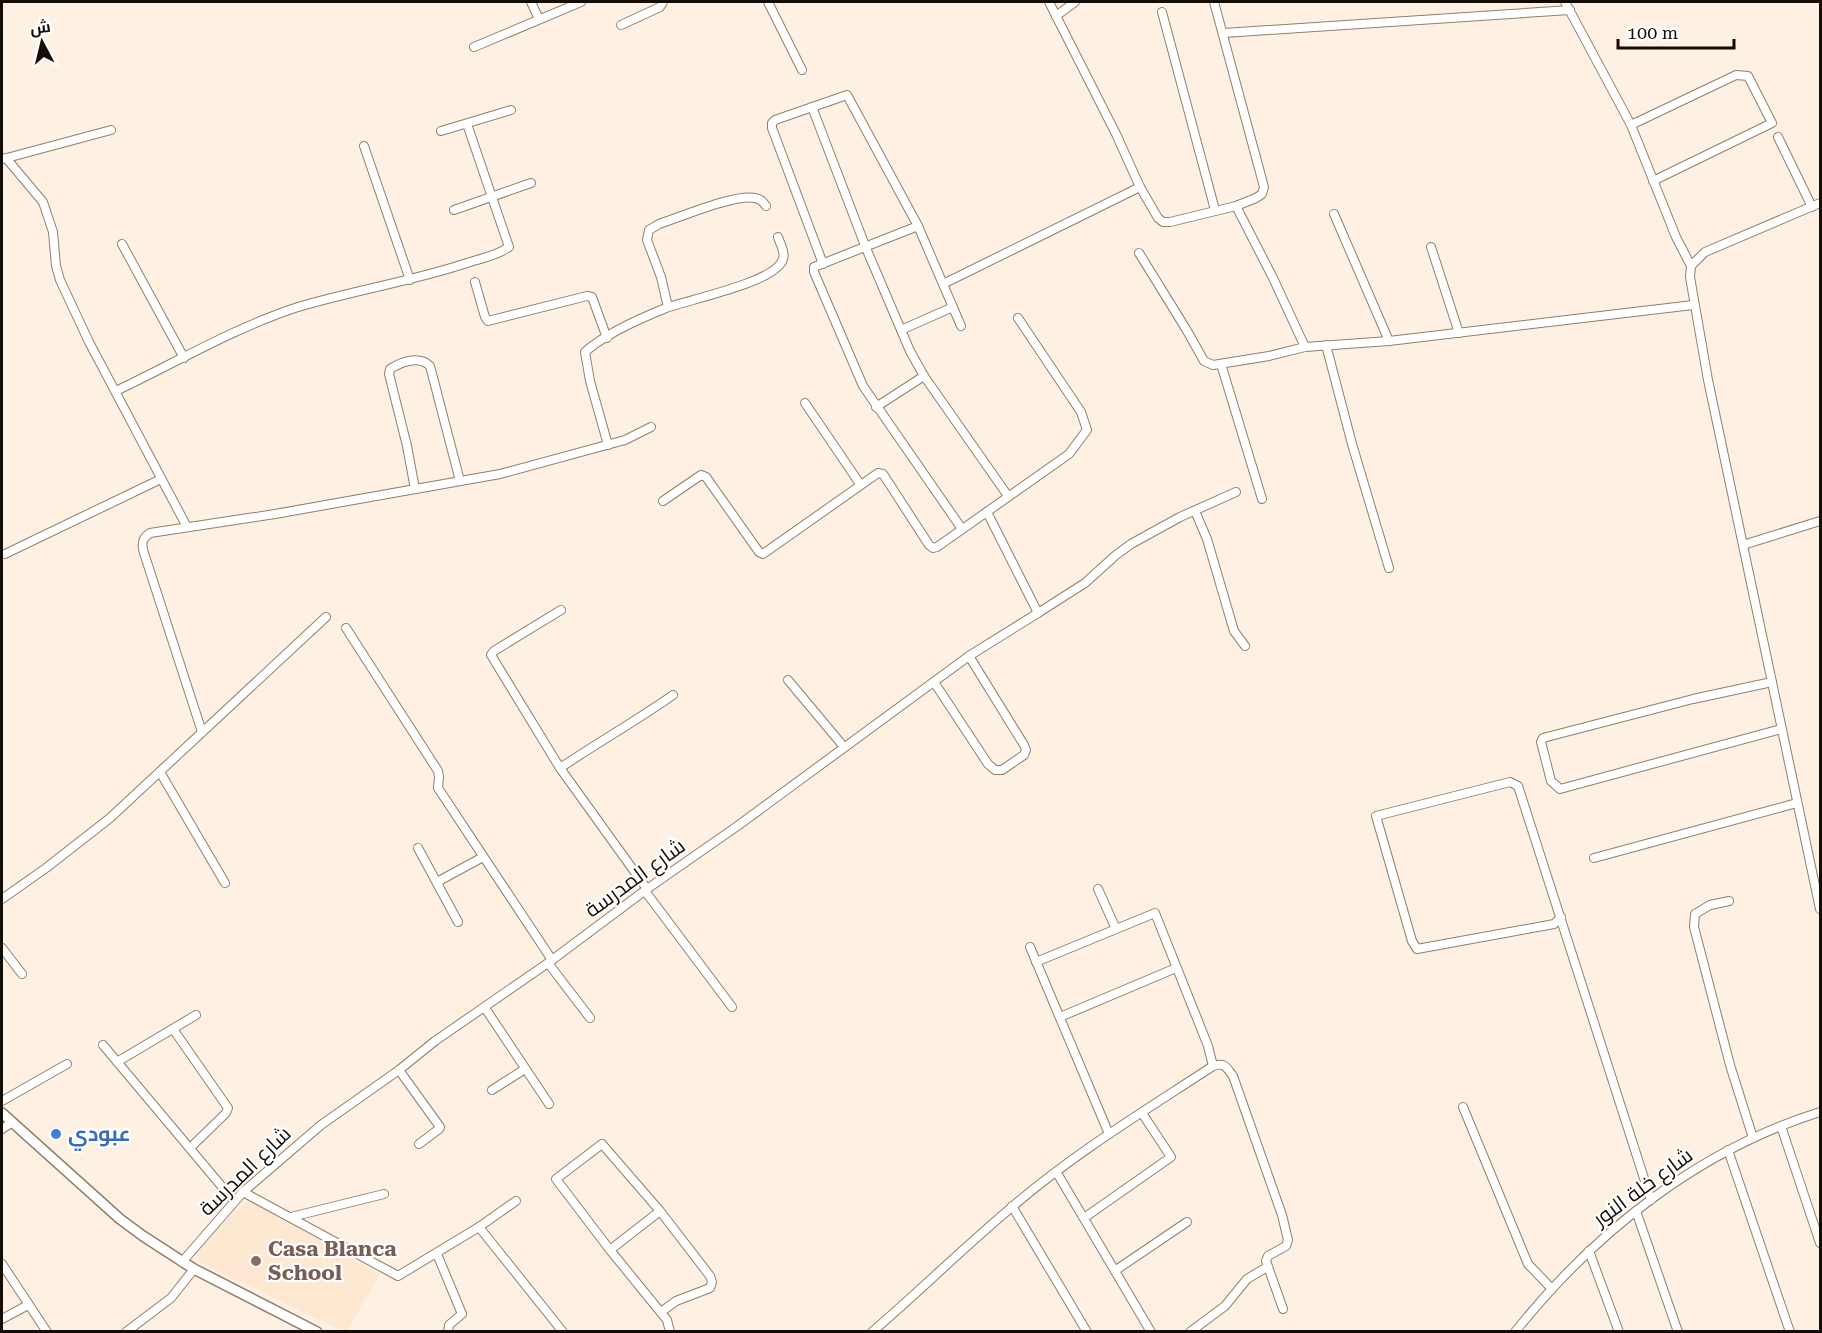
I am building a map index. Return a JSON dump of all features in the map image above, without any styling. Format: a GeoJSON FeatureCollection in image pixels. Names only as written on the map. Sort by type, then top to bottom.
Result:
{"type":"FeatureCollection","features":[{"type":"Feature","properties":{"kind":"main road"},"geometry":{"type":"LineString","coordinates":[[2,1113],[120,1219],[194,1269],[316,1332]]}},
{"type":"Feature","properties":{"kind":"street"},"geometry":{"type":"LineString","coordinates":[[531,2],[538,19]]}},
{"type":"Feature","properties":{"kind":"street"},"geometry":{"type":"LineString","coordinates":[[474,47],[580,2]]}},
{"type":"Feature","properties":{"kind":"street"},"geometry":{"type":"LineString","coordinates":[[621,25],[660,7],[663,2]]}},
{"type":"Feature","properties":{"kind":"street"},"geometry":{"type":"LineString","coordinates":[[768,2],[802,70]]}},
{"type":"Feature","properties":{"kind":"street"},"geometry":{"type":"LineString","coordinates":[[1049,2],[1116,134],[1140,187],[1158,218],[1163,222],[1179,221],[1236,206],[1262,194],[1264,187],[1214,2]]}},
{"type":"Feature","properties":{"kind":"street"},"geometry":{"type":"LineString","coordinates":[[1056,16],[1075,2]]}},
{"type":"Feature","properties":{"kind":"street"},"geometry":{"type":"LineString","coordinates":[[1565,2],[1631,125],[1690,266],[1693,305],[1781,729],[1821,909]]}},
{"type":"Feature","properties":{"kind":"street"},"geometry":{"type":"LineString","coordinates":[[1224,33],[1570,10]]}},
{"type":"Feature","properties":{"kind":"street"},"geometry":{"type":"LineString","coordinates":[[1162,12],[1215,210]]}},
{"type":"Feature","properties":{"kind":"street"},"geometry":{"type":"LineString","coordinates":[[1631,125],[1736,75],[1743,74],[1748,76],[1772,123],[1653,181]]}},
{"type":"Feature","properties":{"kind":"street"},"geometry":{"type":"LineString","coordinates":[[823,264],[772,123],[847,95],[918,226],[961,326]]}},
{"type":"Feature","properties":{"kind":"street"},"geometry":{"type":"LineString","coordinates":[[812,107],[866,248],[901,330],[924,376],[1008,496]]}},
{"type":"Feature","properties":{"kind":"street"},"geometry":{"type":"LineString","coordinates":[[441,131],[511,110]]}},
{"type":"Feature","properties":{"kind":"street"},"geometry":{"type":"LineString","coordinates":[[116,391],[259,322],[295,308],[450,269],[509,247],[467,124]]}},
{"type":"Feature","properties":{"kind":"street"},"geometry":{"type":"LineString","coordinates":[[111,130],[4,159],[43,202],[52,232],[60,280],[187,527]]}},
{"type":"Feature","properties":{"kind":"street"},"geometry":{"type":"LineString","coordinates":[[1778,137],[1812,207]]}},
{"type":"Feature","properties":{"kind":"street"},"geometry":{"type":"LineString","coordinates":[[364,146],[410,280]]}},
{"type":"Feature","properties":{"kind":"street"},"geometry":{"type":"LineString","coordinates":[[454,210],[531,183]]}},
{"type":"Feature","properties":{"kind":"street"},"geometry":{"type":"LineString","coordinates":[[943,284],[1140,187]]}},
{"type":"Feature","properties":{"kind":"street"},"geometry":{"type":"LineString","coordinates":[[668,307],[661,277],[647,240],[649,230],[659,224],[733,200],[754,198],[761,200],[766,206]]}},
{"type":"Feature","properties":{"kind":"street"},"geometry":{"type":"LineString","coordinates":[[1690,266],[1705,252],[1821,203]]}},
{"type":"Feature","properties":{"kind":"street"},"geometry":{"type":"LineString","coordinates":[[1236,206],[1305,347]]}},
{"type":"Feature","properties":{"kind":"street"},"geometry":{"type":"LineString","coordinates":[[1334,214],[1389,341]]}},
{"type":"Feature","properties":{"kind":"street"},"geometry":{"type":"LineString","coordinates":[[918,226],[814,267],[816,277],[854,368],[876,407],[962,529]]}},
{"type":"Feature","properties":{"kind":"street"},"geometry":{"type":"LineString","coordinates":[[608,445],[585,352],[645,317],[668,307],[695,300],[770,273],[782,262],[784,255],[778,237]]}},
{"type":"Feature","properties":{"kind":"street"},"geometry":{"type":"LineString","coordinates":[[122,244],[184,358]]}},
{"type":"Feature","properties":{"kind":"street"},"geometry":{"type":"LineString","coordinates":[[1431,247],[1459,333]]}},
{"type":"Feature","properties":{"kind":"street"},"geometry":{"type":"LineString","coordinates":[[1139,253],[1208,365],[1305,347],[1389,341],[1693,305]]}},
{"type":"Feature","properties":{"kind":"street"},"geometry":{"type":"LineString","coordinates":[[475,282],[488,321],[587,296],[592,297],[607,338]]}},
{"type":"Feature","properties":{"kind":"street"},"geometry":{"type":"LineString","coordinates":[[901,330],[953,307]]}},
{"type":"Feature","properties":{"kind":"street"},"geometry":{"type":"LineString","coordinates":[[663,501],[694,478],[701,475],[706,477],[759,552],[763,554],[872,475],[878,473],[882,474],[933,548],[937,547],[1069,454],[1087,430],[1081,412],[1018,318]]}},
{"type":"Feature","properties":{"kind":"street"},"geometry":{"type":"LineString","coordinates":[[1326,345],[1352,444],[1389,568]]}},
{"type":"Feature","properties":{"kind":"street"},"geometry":{"type":"LineString","coordinates":[[415,489],[407,446],[388,374],[394,366],[409,361],[419,360],[430,366],[460,481]]}},
{"type":"Feature","properties":{"kind":"street"},"geometry":{"type":"LineString","coordinates":[[1221,364],[1262,500]]}},
{"type":"Feature","properties":{"kind":"street"},"geometry":{"type":"LineString","coordinates":[[876,407],[924,376]]}},
{"type":"Feature","properties":{"kind":"street"},"geometry":{"type":"LineString","coordinates":[[805,403],[860,484]]}},
{"type":"Feature","properties":{"kind":"street"},"geometry":{"type":"LineString","coordinates":[[202,732],[142,547],[145,536],[150,533],[500,474],[608,445],[651,427]]}},
{"type":"Feature","properties":{"kind":"street"},"geometry":{"type":"LineString","coordinates":[[5,554],[161,479]]}},
{"type":"Feature","properties":{"kind":"street","name":"شارع المدرسة"},"geometry":{"type":"LineString","coordinates":[[182,1262],[243,1192],[321,1125],[399,1070],[435,1041],[485,1008],[969,656],[1085,583],[1131,544],[1180,517],[1236,492]]}},
{"type":"Feature","properties":{"kind":"street"},"geometry":{"type":"LineString","coordinates":[[1195,511],[1207,539],[1234,631],[1245,646]]}},
{"type":"Feature","properties":{"kind":"street"},"geometry":{"type":"LineString","coordinates":[[987,512],[1038,613]]}},
{"type":"Feature","properties":{"kind":"street"},"geometry":{"type":"LineString","coordinates":[[1743,545],[1821,521]]}},
{"type":"Feature","properties":{"kind":"street"},"geometry":{"type":"LineString","coordinates":[[561,610],[491,655],[560,768],[732,1007]]}},
{"type":"Feature","properties":{"kind":"street"},"geometry":{"type":"LineString","coordinates":[[2,899],[80,843],[160,772],[326,617]]}},
{"type":"Feature","properties":{"kind":"street"},"geometry":{"type":"LineString","coordinates":[[346,628],[438,771],[440,777],[438,788],[550,961],[590,1018]]}},
{"type":"Feature","properties":{"kind":"street"},"geometry":{"type":"LineString","coordinates":[[934,682],[988,764],[995,770],[1002,770],[1024,755],[1026,750],[1024,745],[969,656]]}},
{"type":"Feature","properties":{"kind":"street"},"geometry":{"type":"LineString","coordinates":[[788,680],[844,747]]}},
{"type":"Feature","properties":{"kind":"street"},"geometry":{"type":"LineString","coordinates":[[1772,682],[1694,699],[1543,738],[1541,742],[1551,782],[1560,789],[1781,729]]}},
{"type":"Feature","properties":{"kind":"street"},"geometry":{"type":"LineString","coordinates":[[560,768],[635,722],[673,695]]}},
{"type":"Feature","properties":{"kind":"street"},"geometry":{"type":"LineString","coordinates":[[160,772],[225,883]]}},
{"type":"Feature","properties":{"kind":"street"},"geometry":{"type":"LineString","coordinates":[[1561,917],[1554,924],[1417,949],[1412,941],[1376,816],[1510,782],[1518,786],[1561,917],[1651,1200]]}},
{"type":"Feature","properties":{"kind":"street"},"geometry":{"type":"LineString","coordinates":[[1594,858],[1797,803]]}},
{"type":"Feature","properties":{"kind":"street"},"geometry":{"type":"LineString","coordinates":[[418,848],[458,922]]}},
{"type":"Feature","properties":{"kind":"street"},"geometry":{"type":"LineString","coordinates":[[437,882],[483,857]]}},
{"type":"Feature","properties":{"kind":"street"},"geometry":{"type":"LineString","coordinates":[[1098,889],[1116,929]]}},
{"type":"Feature","properties":{"kind":"street"},"geometry":{"type":"LineString","coordinates":[[1729,901],[1700,910],[1695,914],[1694,927],[1730,1065],[1753,1138]]}},
{"type":"Feature","properties":{"kind":"street"},"geometry":{"type":"LineString","coordinates":[[1036,962],[1152,913],[1157,914],[1214,1066]]}},
{"type":"Feature","properties":{"kind":"street"},"geometry":{"type":"LineString","coordinates":[[1030,947],[1109,1134]]}},
{"type":"Feature","properties":{"kind":"street"},"geometry":{"type":"LineString","coordinates":[[2,948],[22,974]]}},
{"type":"Feature","properties":{"kind":"street"},"geometry":{"type":"LineString","coordinates":[[1060,1017],[1176,968]]}},
{"type":"Feature","properties":{"kind":"street"},"geometry":{"type":"LineString","coordinates":[[485,1008],[549,1104]]}},
{"type":"Feature","properties":{"kind":"street"},"geometry":{"type":"LineString","coordinates":[[117,1062],[196,1015]]}},
{"type":"Feature","properties":{"kind":"street"},"geometry":{"type":"LineString","coordinates":[[173,1029],[228,1107],[226,1113],[190,1148]]}},
{"type":"Feature","properties":{"kind":"street"},"geometry":{"type":"LineString","coordinates":[[103,1045],[234,1201]]}},
{"type":"Feature","properties":{"kind":"street"},"geometry":{"type":"LineString","coordinates":[[872,1332],[1012,1206],[1109,1134],[1221,1063],[1233,1076],[1282,1215],[1288,1240],[1286,1246],[1268,1256],[1266,1261],[1283,1310]]}},
{"type":"Feature","properties":{"kind":"street"},"geometry":{"type":"LineString","coordinates":[[2,1101],[67,1064]]}},
{"type":"Feature","properties":{"kind":"street"},"geometry":{"type":"LineString","coordinates":[[492,1090],[525,1069]]}},
{"type":"Feature","properties":{"kind":"street"},"geometry":{"type":"LineString","coordinates":[[399,1070],[440,1126],[439,1130],[419,1144]]}},
{"type":"Feature","properties":{"kind":"street"},"geometry":{"type":"LineString","coordinates":[[1463,1107],[1528,1264],[1551,1289]]}},
{"type":"Feature","properties":{"kind":"street","name":"شارع خلة النور"},"geometry":{"type":"LineString","coordinates":[[1515,1332],[1551,1289],[1589,1251],[1651,1200],[1728,1150],[1780,1126],[1821,1112]]}},
{"type":"Feature","properties":{"kind":"street"},"geometry":{"type":"LineString","coordinates":[[1084,1218],[1171,1157],[1142,1113]]}},
{"type":"Feature","properties":{"kind":"street"},"geometry":{"type":"LineString","coordinates":[[2,1130],[11,1123]]}},
{"type":"Feature","properties":{"kind":"street"},"geometry":{"type":"LineString","coordinates":[[1780,1126],[1820,1237]]}},
{"type":"Feature","properties":{"kind":"street"},"geometry":{"type":"LineString","coordinates":[[662,1312],[676,1301],[710,1288],[712,1281],[660,1211],[602,1144],[556,1181],[662,1312],[667,1320],[669,1332]]}},
{"type":"Feature","properties":{"kind":"street"},"geometry":{"type":"LineString","coordinates":[[1728,1150],[1790,1332]]}},
{"type":"Feature","properties":{"kind":"street"},"geometry":{"type":"LineString","coordinates":[[1057,1173],[1151,1332]]}},
{"type":"Feature","properties":{"kind":"street"},"geometry":{"type":"LineString","coordinates":[[243,1192],[398,1276],[437,1254],[516,1201]]}},
{"type":"Feature","properties":{"kind":"street"},"geometry":{"type":"LineString","coordinates":[[291,1217],[384,1194]]}},
{"type":"Feature","properties":{"kind":"street"},"geometry":{"type":"LineString","coordinates":[[1012,1206],[1087,1332]]}},
{"type":"Feature","properties":{"kind":"street"},"geometry":{"type":"LineString","coordinates":[[610,1250],[660,1211]]}},
{"type":"Feature","properties":{"kind":"street"},"geometry":{"type":"LineString","coordinates":[[1636,1211],[1678,1332]]}},
{"type":"Feature","properties":{"kind":"street"},"geometry":{"type":"LineString","coordinates":[[1116,1270],[1187,1222]]}},
{"type":"Feature","properties":{"kind":"street"},"geometry":{"type":"LineString","coordinates":[[479,1227],[563,1332]]}},
{"type":"Feature","properties":{"kind":"street"},"geometry":{"type":"LineString","coordinates":[[1589,1251],[1619,1332]]}},
{"type":"Feature","properties":{"kind":"street"},"geometry":{"type":"LineString","coordinates":[[437,1254],[462,1314],[449,1325],[448,1332]]}},
{"type":"Feature","properties":{"kind":"street"},"geometry":{"type":"LineString","coordinates":[[2,1264],[47,1332]]}},
{"type":"Feature","properties":{"kind":"street"},"geometry":{"type":"LineString","coordinates":[[1190,1332],[1225,1306],[1246,1279],[1267,1267]]}},
{"type":"Feature","properties":{"kind":"street"},"geometry":{"type":"LineString","coordinates":[[126,1332],[171,1298],[194,1269]]}},
{"type":"Feature","properties":{"kind":"street"},"geometry":{"type":"LineString","coordinates":[[2,1319],[28,1305]]}},
{"type":"Feature","properties":{"kind":"shaded area"},"geometry":{"type":"Polygon","coordinates":[[[248,1200],[380,1274],[347,1331],[342,1331],[199,1262],[197,1248],[248,1200]]]}},
{"type":"Feature","properties":{"kind":"place","name":"عبودي"},"geometry":{"type":"Point","coordinates":[56,1134]}},
{"type":"Feature","properties":{"kind":"place","name":"Casa Blanca School"},"geometry":{"type":"Point","coordinates":[256,1261]}}]}
